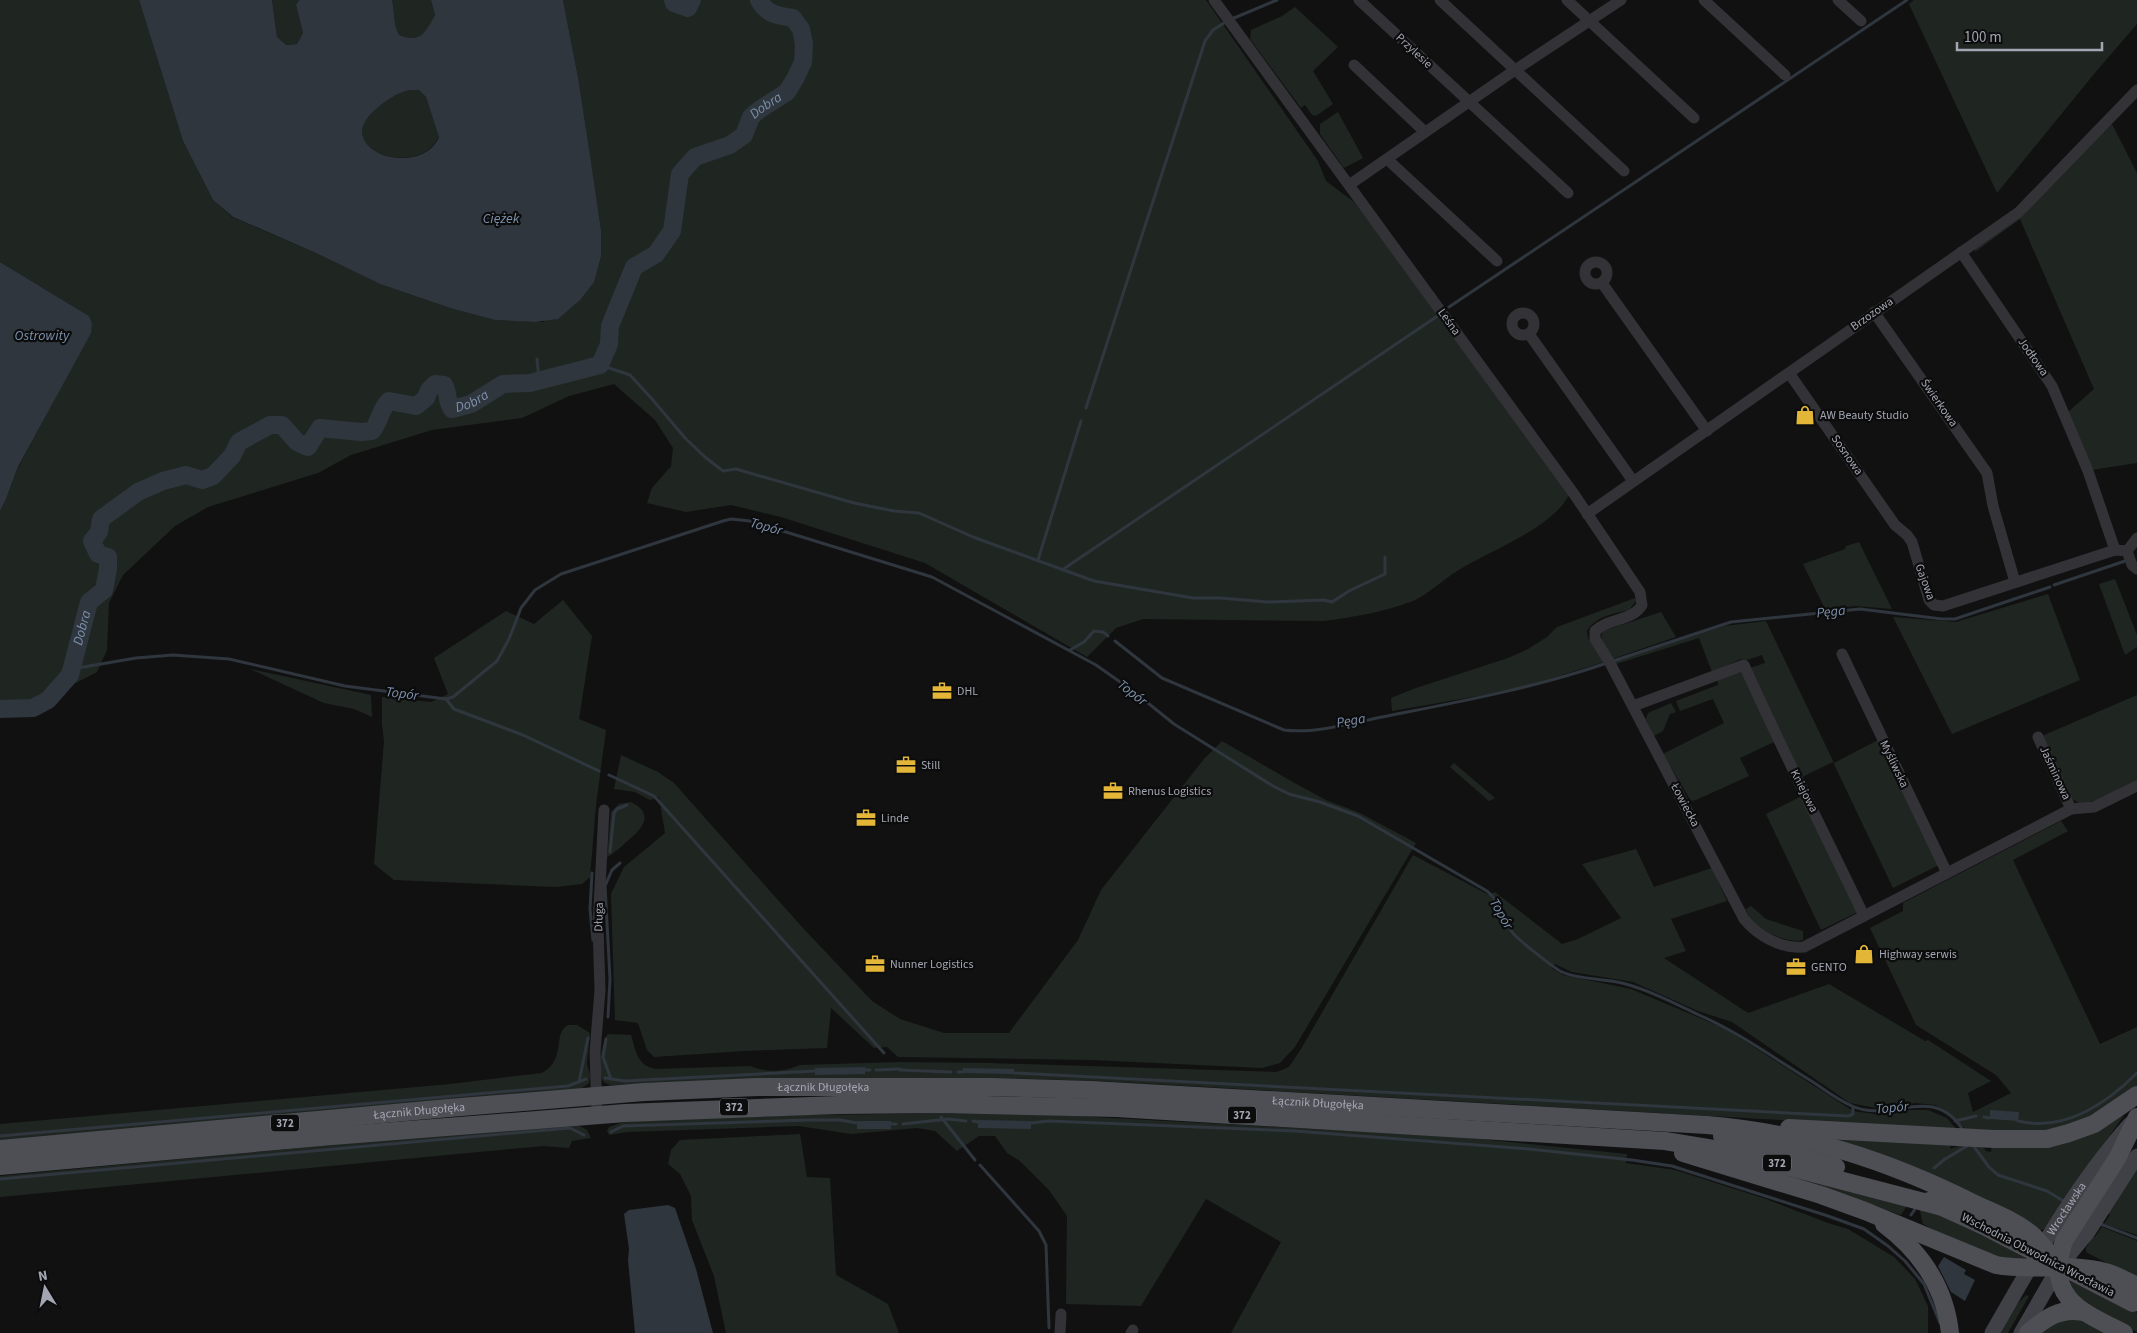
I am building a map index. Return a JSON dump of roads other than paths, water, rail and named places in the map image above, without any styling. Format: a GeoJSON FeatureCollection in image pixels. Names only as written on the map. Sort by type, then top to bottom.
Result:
{"type":"FeatureCollection","features":[{"type":"Feature","properties":{"kind":"main road","name":"Łącznik Długołęka"},"geometry":{"type":"LineString","coordinates":[[0,1149],[596,1096],[757,1087],[1028,1088],[1206,1095],[1650,1122]]}},
{"type":"Feature","properties":{"kind":"main road"},"geometry":{"type":"LineString","coordinates":[[1650,1122],[1732,1127],[1811,1128],[1994,1139],[2040,1139],[2070,1133],[2094,1124],[2137,1095]]}},
{"type":"Feature","properties":{"kind":"main road","name":"Łącznik Długołęka"},"geometry":{"type":"LineString","coordinates":[[0,1166],[332,1136],[597,1115],[768,1106],[1012,1105],[1186,1112],[1519,1131],[1612,1139]]}},
{"type":"Feature","properties":{"kind":"main road"},"geometry":{"type":"LineString","coordinates":[[2124,1333],[2083,1312],[2074,1305],[2063,1289],[2059,1267],[2060,1252],[2064,1241],[2118,1157],[2137,1117]]}},
{"type":"Feature","properties":{"kind":"main road","name":"Wschodnia Obwodnica Wrocławia"},"geometry":{"type":"LineString","coordinates":[[1650,1122],[1724,1136],[1814,1160],[1888,1184],[1982,1225],[2136,1298]]}},
{"type":"Feature","properties":{"kind":"main road"},"geometry":{"type":"LineString","coordinates":[[1732,1127],[1809,1140],[1896,1167],[1938,1185],[2030,1233],[2059,1267]]}},
{"type":"Feature","properties":{"kind":"main road"},"geometry":{"type":"LineString","coordinates":[[1612,1139],[1664,1148],[1702,1158],[1865,1211],[1990,1263],[2007,1267],[2059,1267],[2105,1272],[2136,1298]]}},
{"type":"Feature","properties":{"kind":"main road","name":"Wschodnia Obwodnica Wrocławia"},"geometry":{"type":"LineString","coordinates":[[1612,1139],[1665,1141],[1732,1152],[1939,1206]]}},
{"type":"Feature","properties":{"kind":"main road"},"geometry":{"type":"LineString","coordinates":[[2089,1201],[2137,1156]]}},
{"type":"Feature","properties":{"kind":"main road"},"geometry":{"type":"LineString","coordinates":[[1865,1211],[1901,1237],[1924,1262],[1941,1294],[1950,1333]]}},
{"type":"Feature","properties":{"kind":"main road","name":"Wrocławska"},"geometry":{"type":"LineString","coordinates":[[1992,1333],[2043,1247],[2074,1225]]}},
{"type":"Feature","properties":{"kind":"main road"},"geometry":{"type":"LineString","coordinates":[[2021,1333],[2059,1267]]}},
{"type":"Feature","properties":{"kind":"main road"},"geometry":{"type":"LineString","coordinates":[[2028,1333],[2048,1316],[2069,1310],[2083,1312]]}},
{"type":"Feature","properties":{"kind":"street","name":"Leśna"},"geometry":{"type":"LineString","coordinates":[[1214,0],[1587,514],[1640,592],[1642,602],[1640,610],[1634,614],[1604,624],[1595,631]]}},
{"type":"Feature","properties":{"kind":"street","name":"Przylesie"},"geometry":{"type":"LineString","coordinates":[[1359,0],[1568,193]]}},
{"type":"Feature","properties":{"kind":"street"},"geometry":{"type":"LineString","coordinates":[[1440,0],[1624,170]]}},
{"type":"Feature","properties":{"kind":"street"},"geometry":{"type":"LineString","coordinates":[[1567,0],[1694,118]]}},
{"type":"Feature","properties":{"kind":"street"},"geometry":{"type":"LineString","coordinates":[[1349,185],[1515,70],[1621,0]]}},
{"type":"Feature","properties":{"kind":"street"},"geometry":{"type":"LineString","coordinates":[[1704,0],[1785,75]]}},
{"type":"Feature","properties":{"kind":"street"},"geometry":{"type":"LineString","coordinates":[[1838,0],[1861,21]]}},
{"type":"Feature","properties":{"kind":"street"},"geometry":{"type":"LineString","coordinates":[[1354,66],[1425,132]]}},
{"type":"Feature","properties":{"kind":"street","name":"Brzozowa"},"geometry":{"type":"LineString","coordinates":[[1587,514],[2019,212],[2137,90]]}},
{"type":"Feature","properties":{"kind":"street"},"geometry":{"type":"LineString","coordinates":[[1387,159],[1497,260]]}},
{"type":"Feature","properties":{"kind":"street","name":"Jodłowa"},"geometry":{"type":"LineString","coordinates":[[1961,252],[2052,386],[2088,471],[2115,550]]}},
{"type":"Feature","properties":{"kind":"street"},"geometry":{"type":"LineString","coordinates":[[1602,283],[1707,431]]}},
{"type":"Feature","properties":{"kind":"street","name":"Świerkowa"},"geometry":{"type":"LineString","coordinates":[[1874,312],[1988,473],[1993,506],[2015,582]]}},
{"type":"Feature","properties":{"kind":"street"},"geometry":{"type":"LineString","coordinates":[[1529,334],[1633,481]]}},
{"type":"Feature","properties":{"kind":"street","name":"Sosnowa"},"geometry":{"type":"LineString","coordinates":[[1789,373],[1895,525],[1907,535]]}},
{"type":"Feature","properties":{"kind":"street","name":"Gajowa"},"geometry":{"type":"LineString","coordinates":[[1907,535],[1912,542],[1928,600],[1934,606],[1943,606],[2115,550],[2131,559],[2137,538]]}},
{"type":"Feature","properties":{"kind":"street","name":"Łowiecka"},"geometry":{"type":"LineString","coordinates":[[1595,631],[1595,639],[1633,706],[1744,919],[1753,930],[1764,937],[1796,947],[1804,947],[1864,916]]}},
{"type":"Feature","properties":{"kind":"street","name":"Myśliwska"},"geometry":{"type":"LineString","coordinates":[[1842,654],[1947,873]]}},
{"type":"Feature","properties":{"kind":"street","name":"Kniejowa"},"geometry":{"type":"LineString","coordinates":[[1633,706],[1744,665],[1775,735],[1809,800],[1864,916]]}},
{"type":"Feature","properties":{"kind":"street","name":"Jaśminowa"},"geometry":{"type":"LineString","coordinates":[[2038,737],[2071,809]]}},
{"type":"Feature","properties":{"kind":"street"},"geometry":{"type":"LineString","coordinates":[[1864,916],[2071,809],[2094,807],[2137,786]]}},
{"type":"Feature","properties":{"kind":"street","name":"Długa"},"geometry":{"type":"LineString","coordinates":[[597,1115],[595,1052],[600,990],[598,926],[604,810]]}},
{"type":"Feature","properties":{"kind":"street"},"geometry":{"type":"LineString","coordinates":[[1060,1333],[1061,1314]]}},
{"type":"Feature","properties":{"kind":"water","name":"Ciężek"},"geometry":{"type":"Polygon","coordinates":[[[139,0],[272,0],[277,37],[286,45],[297,44],[303,33],[296,5],[299,0],[392,0],[399,35],[412,38],[425,32],[435,15],[431,0],[563,0],[578,77],[601,230],[601,256],[594,282],[580,300],[558,319],[535,322],[495,320],[453,309],[380,284],[316,253],[233,217],[213,200],[183,141],[139,0]],[[419,90],[406,91],[397,95],[387,100],[375,110],[364,124],[363,137],[370,147],[383,155],[399,158],[415,157],[429,150],[439,137],[426,97],[419,90]]]}},
{"type":"Feature","properties":{"kind":"water","name":"Ostrowity"},"geometry":{"type":"Polygon","coordinates":[[[0,262],[89,316],[92,323],[91,333],[18,467],[0,511],[0,262]]]}},
{"type":"Feature","properties":{"kind":"water"},"geometry":{"type":"Polygon","coordinates":[[[865,1067],[865,1074],[815,1075],[815,1068],[865,1067]]]}},
{"type":"Feature","properties":{"kind":"water"},"geometry":{"type":"Polygon","coordinates":[[[963,1068],[1014,1069],[1014,1074],[963,1073],[963,1068]]]}},
{"type":"Feature","properties":{"kind":"water"},"geometry":{"type":"Polygon","coordinates":[[[1990,1110],[2019,1112],[2018,1121],[1990,1119],[1990,1110]]]}},
{"type":"Feature","properties":{"kind":"water"},"geometry":{"type":"Polygon","coordinates":[[[978,1120],[1031,1121],[1031,1129],[978,1128],[978,1120]]]}},
{"type":"Feature","properties":{"kind":"water"},"geometry":{"type":"Polygon","coordinates":[[[857,1121],[891,1121],[891,1129],[857,1129],[857,1121]]]}},
{"type":"Feature","properties":{"kind":"water"},"geometry":{"type":"Polygon","coordinates":[[[668,1205],[675,1208],[696,1269],[713,1333],[635,1333],[628,1260],[629,1249],[624,1214],[629,1210],[668,1205]]]}},
{"type":"Feature","properties":{"kind":"water"},"geometry":{"type":"Polygon","coordinates":[[[1944,1257],[1966,1270],[1964,1274],[1975,1280],[1965,1301],[1951,1292],[1938,1266],[1944,1257]]]}},
{"type":"Feature","properties":{"kind":"waterway","name":"Dobra"},"geometry":{"type":"LineString","coordinates":[[673,0],[674,3],[688,8],[692,0]]}},
{"type":"Feature","properties":{"kind":"waterway","name":"Dobra"},"geometry":{"type":"LineString","coordinates":[[0,709],[33,708],[48,700],[70,675],[89,602],[104,590],[108,569],[108,557],[98,554],[92,541],[99,532],[101,519],[138,492],[163,481],[186,475],[202,480],[213,476],[232,456],[239,442],[270,425],[282,425],[297,442],[308,447],[320,428],[361,432],[372,431],[389,401],[416,406],[426,398],[429,390],[435,384],[444,385],[452,409],[471,404],[503,384],[530,383],[600,365],[609,344],[610,326],[634,267],[656,254],[672,231],[680,174],[695,157],[730,145],[744,135],[751,117],[787,92],[803,62],[804,44],[801,29],[793,18],[777,15],[769,11],[759,0]]}},
{"type":"Feature","properties":{"kind":"waterway"},"geometry":{"type":"LineString","coordinates":[[1234,18],[1277,0]]}},
{"type":"Feature","properties":{"kind":"waterway"},"geometry":{"type":"LineString","coordinates":[[1449,307],[1907,0]]}},
{"type":"Feature","properties":{"kind":"waterway"},"geometry":{"type":"LineString","coordinates":[[1086,408],[1205,41],[1213,30],[1224,23]]}},
{"type":"Feature","properties":{"kind":"waterway"},"geometry":{"type":"LineString","coordinates":[[1062,570],[1439,315]]}},
{"type":"Feature","properties":{"kind":"waterway"},"geometry":{"type":"LineString","coordinates":[[537,359],[539,380]]}},
{"type":"Feature","properties":{"kind":"waterway"},"geometry":{"type":"LineString","coordinates":[[600,365],[630,375],[685,438],[723,471],[736,469],[854,503],[894,511],[919,513],[973,537],[1094,581],[1193,598],[1268,602],[1324,600],[1332,602],[1349,591],[1385,574],[1385,557]]}},
{"type":"Feature","properties":{"kind":"waterway"},"geometry":{"type":"LineString","coordinates":[[1038,560],[1081,421]]}},
{"type":"Feature","properties":{"kind":"waterway","name":"Topór"},"geometry":{"type":"LineString","coordinates":[[72,669],[136,658],[173,655],[229,659],[345,686],[446,699],[453,697],[497,661],[509,639],[521,608],[535,590],[561,574],[723,521],[731,519],[750,521],[932,577],[1096,665],[1133,691],[1174,724],[1273,786],[1289,794],[1320,802],[1358,816],[1487,891],[1492,895],[1512,932],[1544,960],[1562,972],[1575,976],[1622,983],[1671,1001],[1743,1038],[1852,1106],[1881,1111],[1925,1106],[1938,1109],[1951,1116],[1963,1130]]}},
{"type":"Feature","properties":{"kind":"waterway","name":"Pęga"},"geometry":{"type":"LineString","coordinates":[[2054,585],[2128,560]]}},
{"type":"Feature","properties":{"kind":"waterway","name":"Pęga"},"geometry":{"type":"LineString","coordinates":[[1613,661],[1731,622],[1860,609],[1955,619],[2050,587]]}},
{"type":"Feature","properties":{"kind":"waterway","name":"Pęga"},"geometry":{"type":"LineString","coordinates":[[1070,650],[1084,642],[1094,631],[1103,632],[1108,636]]}},
{"type":"Feature","properties":{"kind":"waterway","name":"Pęga"},"geometry":{"type":"LineString","coordinates":[[1115,641],[1162,678],[1284,730],[1295,731],[1333,727],[1494,694],[1549,681],[1604,664]]}},
{"type":"Feature","properties":{"kind":"waterway"},"geometry":{"type":"LineString","coordinates":[[446,699],[454,709],[523,735],[599,771]]}},
{"type":"Feature","properties":{"kind":"waterway"},"geometry":{"type":"LineString","coordinates":[[609,775],[654,796],[884,1053]]}},
{"type":"Feature","properties":{"kind":"waterway"},"geometry":{"type":"LineString","coordinates":[[610,852],[614,813],[617,809],[627,805]]}},
{"type":"Feature","properties":{"kind":"waterway"},"geometry":{"type":"LineString","coordinates":[[608,1017],[610,979],[605,886],[612,870],[620,863]]}},
{"type":"Feature","properties":{"kind":"waterway"},"geometry":{"type":"LineString","coordinates":[[592,873],[590,909],[593,940]]}},
{"type":"Feature","properties":{"kind":"waterway"},"geometry":{"type":"LineString","coordinates":[[579,1082],[588,1038]]}},
{"type":"Feature","properties":{"kind":"waterway"},"geometry":{"type":"LineString","coordinates":[[606,1039],[603,1057],[611,1079]]}},
{"type":"Feature","properties":{"kind":"waterway"},"geometry":{"type":"LineString","coordinates":[[876,1070],[900,1069]]}},
{"type":"Feature","properties":{"kind":"waterway"},"geometry":{"type":"LineString","coordinates":[[865,1070],[870,1070]]}},
{"type":"Feature","properties":{"kind":"waterway"},"geometry":{"type":"LineString","coordinates":[[900,1070],[951,1072]]}},
{"type":"Feature","properties":{"kind":"waterway"},"geometry":{"type":"LineString","coordinates":[[605,1078],[625,1081],[815,1071]]}},
{"type":"Feature","properties":{"kind":"waterway"},"geometry":{"type":"LineString","coordinates":[[958,1072],[963,1072]]}},
{"type":"Feature","properties":{"kind":"waterway"},"geometry":{"type":"LineString","coordinates":[[1014,1073],[1848,1116],[1853,1114],[1853,1107]]}},
{"type":"Feature","properties":{"kind":"waterway"},"geometry":{"type":"LineString","coordinates":[[2018,1121],[2052,1123],[2083,1113],[2112,1095],[2137,1073]]}},
{"type":"Feature","properties":{"kind":"waterway"},"geometry":{"type":"LineString","coordinates":[[0,1136],[568,1086],[586,1079]]}},
{"type":"Feature","properties":{"kind":"waterway"},"geometry":{"type":"LineString","coordinates":[[1955,1121],[1976,1116]]}},
{"type":"Feature","properties":{"kind":"waterway"},"geometry":{"type":"LineString","coordinates":[[941,1117],[975,1160]]}},
{"type":"Feature","properties":{"kind":"waterway"},"geometry":{"type":"LineString","coordinates":[[1984,1117],[1989,1118]]}},
{"type":"Feature","properties":{"kind":"waterway"},"geometry":{"type":"LineString","coordinates":[[903,1124],[948,1119],[966,1121]]}},
{"type":"Feature","properties":{"kind":"waterway"},"geometry":{"type":"LineString","coordinates":[[611,1132],[623,1126],[808,1120],[840,1120],[857,1123]]}},
{"type":"Feature","properties":{"kind":"waterway"},"geometry":{"type":"LineString","coordinates":[[973,1121],[978,1122]]}},
{"type":"Feature","properties":{"kind":"waterway"},"geometry":{"type":"LineString","coordinates":[[1031,1123],[1049,1121],[1295,1131],[1529,1149],[1672,1166],[1864,1229],[1905,1261],[1924,1284],[1940,1323]]}},
{"type":"Feature","properties":{"kind":"waterway"},"geometry":{"type":"LineString","coordinates":[[891,1124],[896,1124]]}},
{"type":"Feature","properties":{"kind":"waterway"},"geometry":{"type":"LineString","coordinates":[[0,1179],[570,1128],[584,1135]]}},
{"type":"Feature","properties":{"kind":"waterway","name":"Topór"},"geometry":{"type":"LineString","coordinates":[[1972,1144],[1989,1167],[1998,1175],[2047,1191],[2065,1202]]}},
{"type":"Feature","properties":{"kind":"waterway"},"geometry":{"type":"LineString","coordinates":[[1934,1168],[1969,1145]]}},
{"type":"Feature","properties":{"kind":"waterway"},"geometry":{"type":"LineString","coordinates":[[980,1165],[1039,1231],[1046,1245],[1049,1328]]}},
{"type":"Feature","properties":{"kind":"waterway"},"geometry":{"type":"LineString","coordinates":[[1911,1215],[1915,1209]]}},
{"type":"Feature","properties":{"kind":"waterway","name":"Topór"},"geometry":{"type":"LineString","coordinates":[[2098,1223],[2137,1238]]}},
{"type":"Feature","properties":{"kind":"place","name":"AW Beauty Studio"},"geometry":{"type":"Point","coordinates":[1805,415]}},
{"type":"Feature","properties":{"kind":"place","name":"DHL"},"geometry":{"type":"Point","coordinates":[942,691]}},
{"type":"Feature","properties":{"kind":"place","name":"Still"},"geometry":{"type":"Point","coordinates":[906,765]}},
{"type":"Feature","properties":{"kind":"place","name":"Rhenus Logistics"},"geometry":{"type":"Point","coordinates":[1113,791]}},
{"type":"Feature","properties":{"kind":"place","name":"Linde"},"geometry":{"type":"Point","coordinates":[866,818]}},
{"type":"Feature","properties":{"kind":"place","name":"Highway serwis"},"geometry":{"type":"Point","coordinates":[1864,954]}},
{"type":"Feature","properties":{"kind":"place","name":"Nunner Logistics"},"geometry":{"type":"Point","coordinates":[875,964]}},
{"type":"Feature","properties":{"kind":"place","name":"GENTO"},"geometry":{"type":"Point","coordinates":[1796,967]}}]}
